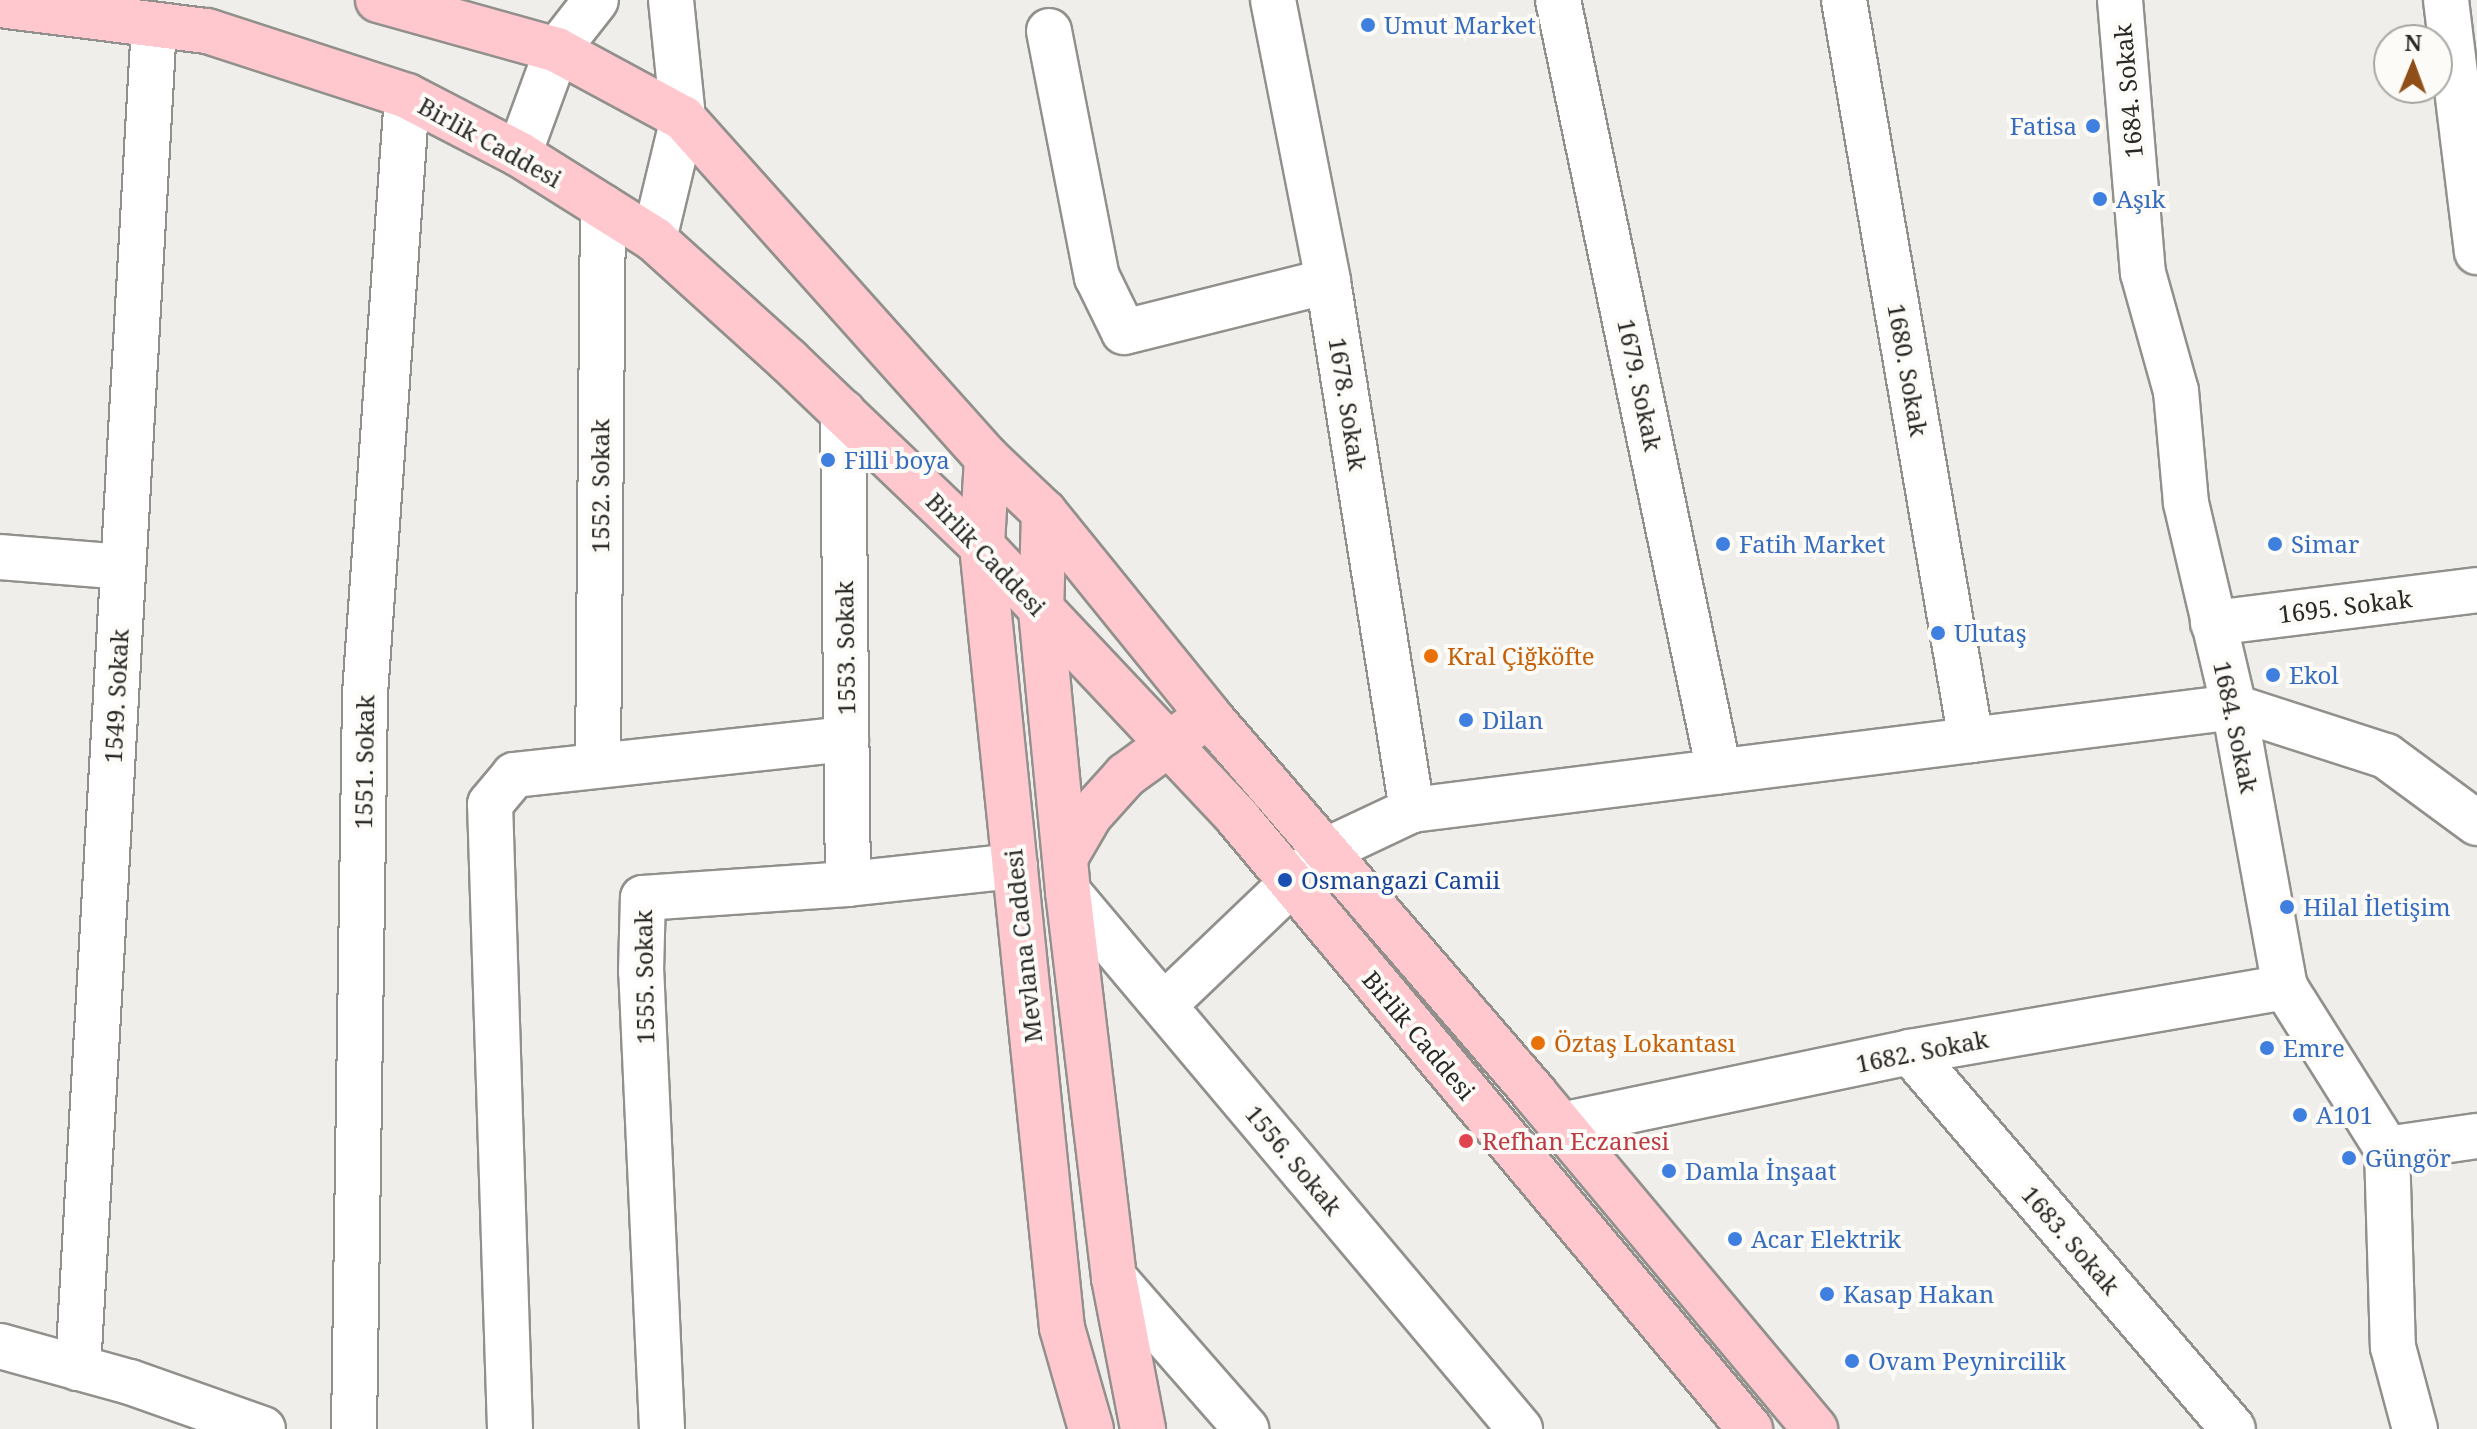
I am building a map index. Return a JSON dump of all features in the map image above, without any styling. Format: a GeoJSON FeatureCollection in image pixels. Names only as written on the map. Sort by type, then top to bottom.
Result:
{"type":"FeatureCollection","features":[{"type":"Feature","properties":{"kind":"main road","name":"Birlik Caddesi"},"geometry":{"type":"LineString","coordinates":[[378,0],[557,50],[683,118],[987,458],[1044,512],[1209,716],[1561,1125],[1815,1429]]}},
{"type":"Feature","properties":{"kind":"main road","name":"Birlik Caddesi"},"geometry":{"type":"LineString","coordinates":[[0,5],[207,31],[407,96],[519,154],[654,239],[843,412],[982,546],[1237,817],[1750,1429]]}},
{"type":"Feature","properties":{"kind":"main road","name":"Mevlana Caddesi"},"geometry":{"type":"LineString","coordinates":[[987,458],[982,546],[1062,1328],[1091,1429]]}},
{"type":"Feature","properties":{"kind":"main road"},"geometry":{"type":"LineString","coordinates":[[1044,512],[1041,611],[1067,875],[1114,1278],[1143,1429]]}},
{"type":"Feature","properties":{"kind":"main road"},"geometry":{"type":"LineString","coordinates":[[1067,875],[1090,815],[1126,775],[1166,742],[1209,716]]}},
{"type":"Feature","properties":{"kind":"street"},"geometry":{"type":"LineString","coordinates":[[519,154],[557,50],[596,0]]}},
{"type":"Feature","properties":{"kind":"street"},"geometry":{"type":"LineString","coordinates":[[654,239],[683,118],[671,0]]}},
{"type":"Feature","properties":{"kind":"street","name":"1678. Sokak"},"geometry":{"type":"LineString","coordinates":[[1273,0],[1328,281],[1412,810]]}},
{"type":"Feature","properties":{"kind":"street","name":"1679. Sokak"},"geometry":{"type":"LineString","coordinates":[[1558,0],[1719,771]]}},
{"type":"Feature","properties":{"kind":"street","name":"1680. Sokak"},"geometry":{"type":"LineString","coordinates":[[1844,0],[1971,740]]}},
{"type":"Feature","properties":{"kind":"street","name":"1684. Sokak"},"geometry":{"type":"LineString","coordinates":[[2120,0],[2143,273],[2176,391],[2186,503],[2234,707],[2285,987],[2387,1149]]}},
{"type":"Feature","properties":{"kind":"street"},"geometry":{"type":"LineString","coordinates":[[2446,0],[2477,252]]}},
{"type":"Feature","properties":{"kind":"street","name":"1549. Sokak"},"geometry":{"type":"LineString","coordinates":[[78,1368],[154,25]]}},
{"type":"Feature","properties":{"kind":"street"},"geometry":{"type":"LineString","coordinates":[[1049,31],[1097,277],[1124,332],[1328,281]]}},
{"type":"Feature","properties":{"kind":"street","name":"1551. Sokak"},"geometry":{"type":"LineString","coordinates":[[354,1429],[365,694],[407,96]]}},
{"type":"Feature","properties":{"kind":"street","name":"1552. Sokak"},"geometry":{"type":"LineString","coordinates":[[598,765],[603,207]]}},
{"type":"Feature","properties":{"kind":"street","name":"1553. Sokak"},"geometry":{"type":"LineString","coordinates":[[843,412],[848,884]]}},
{"type":"Feature","properties":{"kind":"street"},"geometry":{"type":"LineString","coordinates":[[0,557],[123,567]]}},
{"type":"Feature","properties":{"kind":"street","name":"1695. Sokak"},"geometry":{"type":"LineString","coordinates":[[2213,623],[2477,590]]}},
{"type":"Feature","properties":{"kind":"street"},"geometry":{"type":"LineString","coordinates":[[1164,1005],[1325,851],[1412,810],[2234,707],[2386,756],[2477,823]]}},
{"type":"Feature","properties":{"kind":"street"},"geometry":{"type":"LineString","coordinates":[[510,1429],[490,804],[514,775],[846,739]]}},
{"type":"Feature","properties":{"kind":"street","name":"1555. Sokak"},"geometry":{"type":"LineString","coordinates":[[662,1429],[641,972],[643,898],[848,884],[1015,866]]}},
{"type":"Feature","properties":{"kind":"street","name":"1556. Sokak"},"geometry":{"type":"LineString","coordinates":[[1067,875],[1164,1005],[1520,1429]]}},
{"type":"Feature","properties":{"kind":"street","name":"1682. Sokak"},"geometry":{"type":"LineString","coordinates":[[1561,1125],[1910,1052],[2285,987]]}},
{"type":"Feature","properties":{"kind":"street","name":"1683. Sokak"},"geometry":{"type":"LineString","coordinates":[[1910,1052],[2233,1429]]}},
{"type":"Feature","properties":{"kind":"street"},"geometry":{"type":"LineString","coordinates":[[2415,1429],[2393,1347],[2387,1149],[2477,1136]]}},
{"type":"Feature","properties":{"kind":"street"},"geometry":{"type":"LineString","coordinates":[[1114,1278],[1246,1429]]}},
{"type":"Feature","properties":{"kind":"street"},"geometry":{"type":"LineString","coordinates":[[0,1346],[78,1368],[263,1429]]}},
{"type":"Feature","properties":{"kind":"place","name":"Umut Market"},"geometry":{"type":"Point","coordinates":[1368,25]}},
{"type":"Feature","properties":{"kind":"place","name":"Fatisa"},"geometry":{"type":"Point","coordinates":[2093,126]}},
{"type":"Feature","properties":{"kind":"place","name":"Aşık"},"geometry":{"type":"Point","coordinates":[2100,199]}},
{"type":"Feature","properties":{"kind":"place","name":"Filli boya"},"geometry":{"type":"Point","coordinates":[828,460]}},
{"type":"Feature","properties":{"kind":"place","name":"Fatih Market"},"geometry":{"type":"Point","coordinates":[1723,544]}},
{"type":"Feature","properties":{"kind":"place","name":"Simar"},"geometry":{"type":"Point","coordinates":[2275,544]}},
{"type":"Feature","properties":{"kind":"place","name":"Ulutaş"},"geometry":{"type":"Point","coordinates":[1938,633]}},
{"type":"Feature","properties":{"kind":"place","name":"Kral Çiğköfte"},"geometry":{"type":"Point","coordinates":[1431,656]}},
{"type":"Feature","properties":{"kind":"place","name":"Ekol"},"geometry":{"type":"Point","coordinates":[2273,675]}},
{"type":"Feature","properties":{"kind":"place","name":"Dilan"},"geometry":{"type":"Point","coordinates":[1466,720]}},
{"type":"Feature","properties":{"kind":"place","name":"Osmangazi Camii"},"geometry":{"type":"Point","coordinates":[1285,880]}},
{"type":"Feature","properties":{"kind":"place","name":"Hilal İletişim"},"geometry":{"type":"Point","coordinates":[2287,907]}},
{"type":"Feature","properties":{"kind":"place","name":"Öztaş Lokantası"},"geometry":{"type":"Point","coordinates":[1538,1043]}},
{"type":"Feature","properties":{"kind":"place","name":"Emre"},"geometry":{"type":"Point","coordinates":[2267,1048]}},
{"type":"Feature","properties":{"kind":"place","name":"A101"},"geometry":{"type":"Point","coordinates":[2300,1115]}},
{"type":"Feature","properties":{"kind":"place","name":"Refhan Eczanesi"},"geometry":{"type":"Point","coordinates":[1466,1141]}},
{"type":"Feature","properties":{"kind":"place","name":"Güngör"},"geometry":{"type":"Point","coordinates":[2349,1158]}},
{"type":"Feature","properties":{"kind":"place","name":"Damla İnşaat"},"geometry":{"type":"Point","coordinates":[1669,1171]}},
{"type":"Feature","properties":{"kind":"place","name":"Acar Elektrik"},"geometry":{"type":"Point","coordinates":[1735,1239]}},
{"type":"Feature","properties":{"kind":"place","name":"Kasap Hakan"},"geometry":{"type":"Point","coordinates":[1827,1294]}},
{"type":"Feature","properties":{"kind":"place","name":"Ovam Peynircilik"},"geometry":{"type":"Point","coordinates":[1852,1361]}}]}
